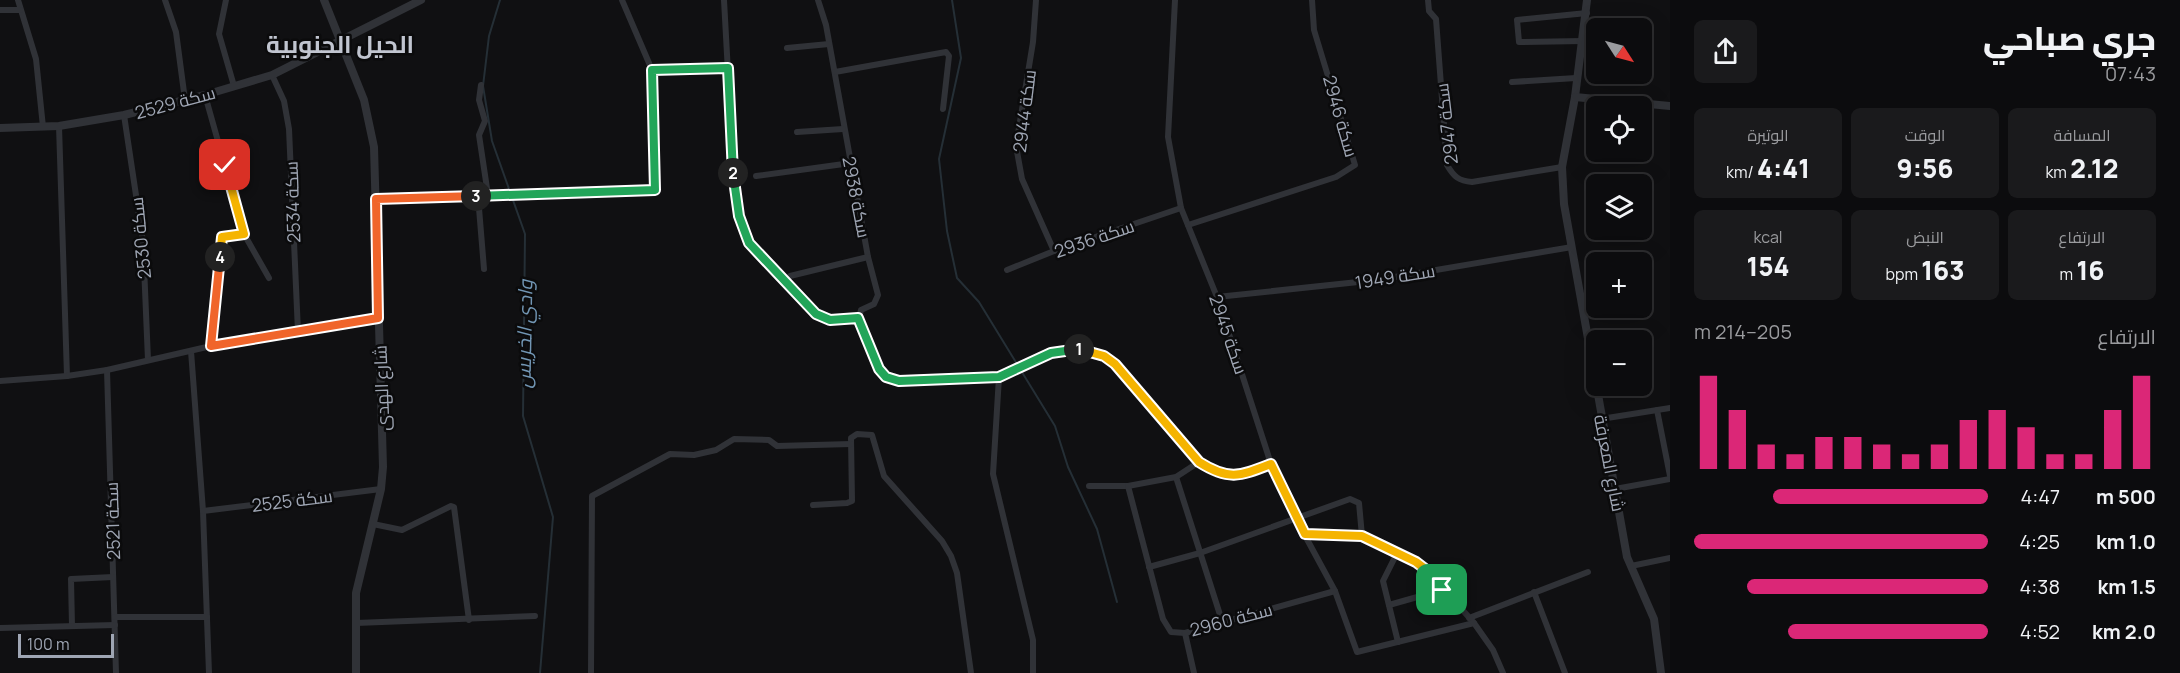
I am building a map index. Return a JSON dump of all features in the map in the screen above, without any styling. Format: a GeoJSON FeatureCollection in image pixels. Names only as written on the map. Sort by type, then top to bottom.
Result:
{"type":"FeatureCollection","features":[{"type":"Feature","properties":{"kind":"street"},"geometry":{"type":"LineString","coordinates":[[18,0],[36,59],[43,127]]}},
{"type":"Feature","properties":{"kind":"street"},"geometry":{"type":"LineString","coordinates":[[165,0],[176,32],[185,100]]}},
{"type":"Feature","properties":{"kind":"street"},"geometry":{"type":"LineString","coordinates":[[226,0],[219,34],[234,86]]}},
{"type":"Feature","properties":{"kind":"street","name":"شارع الهدى"},"geometry":{"type":"LineString","coordinates":[[324,0],[364,100],[370,124],[376,199],[383,444],[381,489],[356,593],[356,673]]}},
{"type":"Feature","properties":{"kind":"street","name":"سكة 2529"},"geometry":{"type":"LineString","coordinates":[[0,128],[59,126],[124,116],[272,75],[341,41],[410,2],[420,0]]}},
{"type":"Feature","properties":{"kind":"street"},"geometry":{"type":"LineString","coordinates":[[376,199],[655,190],[652,70],[622,0]]}},
{"type":"Feature","properties":{"kind":"street"},"geometry":{"type":"LineString","coordinates":[[724,0],[734,181],[739,216],[749,243],[816,314],[830,320],[858,318],[879,369],[886,377],[905,382],[999,377],[1064,350],[1078,349],[1104,356],[1115,364],[1199,462],[1213,470],[1232,476],[1271,464]]}},
{"type":"Feature","properties":{"kind":"street","name":"سكة 2938"},"geometry":{"type":"LineString","coordinates":[[818,0],[835,72],[843,129],[868,257],[878,295],[874,304],[861,310],[858,318]]}},
{"type":"Feature","properties":{"kind":"street","name":"سكة 2944"},"geometry":{"type":"LineString","coordinates":[[1036,0],[1033,42],[1016,146],[1022,179],[1054,251]]}},
{"type":"Feature","properties":{"kind":"street","name":"سكة 2945"},"geometry":{"type":"LineString","coordinates":[[1175,0],[1168,137],[1181,207],[1217,297],[1271,464],[1296,519],[1335,591],[1357,652],[1398,642]]}},
{"type":"Feature","properties":{"kind":"street","name":"سكة 2946"},"geometry":{"type":"LineString","coordinates":[[1188,225],[1336,177],[1355,165],[1314,30],[1312,0]]}},
{"type":"Feature","properties":{"kind":"street","name":"سكة 2947"},"geometry":{"type":"LineString","coordinates":[[1428,0],[1429,11],[1436,19],[1447,165],[1453,174],[1461,181],[1472,182],[1562,167]]}},
{"type":"Feature","properties":{"kind":"street","name":"شارع المعرفة"},"geometry":{"type":"LineString","coordinates":[[1587,0],[1575,97],[1562,167],[1572,247],[1601,419],[1632,566],[1654,618],[1661,673]]}},
{"type":"Feature","properties":{"kind":"street"},"geometry":{"type":"LineString","coordinates":[[0,10],[20,10]]}},
{"type":"Feature","properties":{"kind":"street"},"geometry":{"type":"LineString","coordinates":[[1583,41],[1520,42],[1517,20],[1587,13]]}},
{"type":"Feature","properties":{"kind":"street"},"geometry":{"type":"LineString","coordinates":[[787,48],[829,44]]}},
{"type":"Feature","properties":{"kind":"street"},"geometry":{"type":"LineString","coordinates":[[835,72],[946,52],[949,56],[943,109]]}},
{"type":"Feature","properties":{"kind":"street"},"geometry":{"type":"LineString","coordinates":[[652,70],[728,68]]}},
{"type":"Feature","properties":{"kind":"street","name":"سكة 2534"},"geometry":{"type":"LineString","coordinates":[[272,75],[284,101],[289,129],[298,332]]}},
{"type":"Feature","properties":{"kind":"street"},"geometry":{"type":"LineString","coordinates":[[1512,82],[1576,78]]}},
{"type":"Feature","properties":{"kind":"street"},"geometry":{"type":"LineString","coordinates":[[481,85],[479,100],[485,118],[479,135],[488,195]]}},
{"type":"Feature","properties":{"kind":"street"},"geometry":{"type":"LineString","coordinates":[[205,95],[244,234],[269,278]]}},
{"type":"Feature","properties":{"kind":"street"},"geometry":{"type":"LineString","coordinates":[[1575,97],[1670,106]]}},
{"type":"Feature","properties":{"kind":"street","name":"سكة 2530"},"geometry":{"type":"LineString","coordinates":[[124,116],[143,242],[148,360]]}},
{"type":"Feature","properties":{"kind":"street"},"geometry":{"type":"LineString","coordinates":[[59,126],[67,376]]}},
{"type":"Feature","properties":{"kind":"street"},"geometry":{"type":"LineString","coordinates":[[797,132],[843,129]]}},
{"type":"Feature","properties":{"kind":"street"},"geometry":{"type":"LineString","coordinates":[[756,176],[850,163]]}},
{"type":"Feature","properties":{"kind":"street"},"geometry":{"type":"LineString","coordinates":[[478,196],[484,269]]}},
{"type":"Feature","properties":{"kind":"street","name":"سكة 2936"},"geometry":{"type":"LineString","coordinates":[[1007,270],[1054,251],[1181,207]]}},
{"type":"Feature","properties":{"kind":"street"},"geometry":{"type":"LineString","coordinates":[[211,346],[222,237],[244,234]]}},
{"type":"Feature","properties":{"kind":"street","name":"سكة 1949"},"geometry":{"type":"LineString","coordinates":[[1217,297],[1377,280],[1572,247]]}},
{"type":"Feature","properties":{"kind":"street"},"geometry":{"type":"LineString","coordinates":[[790,276],[868,257]]}},
{"type":"Feature","properties":{"kind":"street"},"geometry":{"type":"LineString","coordinates":[[0,381],[67,376],[107,370],[211,346],[378,318]]}},
{"type":"Feature","properties":{"kind":"street"},"geometry":{"type":"LineString","coordinates":[[192,351],[203,511],[209,673]]}},
{"type":"Feature","properties":{"kind":"street","name":"سكة 2521"},"geometry":{"type":"LineString","coordinates":[[107,370],[116,673]]}},
{"type":"Feature","properties":{"kind":"street"},"geometry":{"type":"LineString","coordinates":[[999,377],[993,474],[1033,640],[1033,673]]}},
{"type":"Feature","properties":{"kind":"street"},"geometry":{"type":"LineString","coordinates":[[1601,419],[1670,408]]}},
{"type":"Feature","properties":{"kind":"street"},"geometry":{"type":"LineString","coordinates":[[1615,489],[1670,477],[1657,410]]}},
{"type":"Feature","properties":{"kind":"street"},"geometry":{"type":"LineString","coordinates":[[813,505],[852,501],[851,438],[857,434],[875,438],[884,476],[942,541],[951,556],[957,573],[971,673]]}},
{"type":"Feature","properties":{"kind":"street"},"geometry":{"type":"LineString","coordinates":[[591,673],[592,496],[670,454],[694,455],[716,450],[734,439],[769,440],[777,446],[850,444]]}},
{"type":"Feature","properties":{"kind":"street"},"geometry":{"type":"LineString","coordinates":[[1089,486],[1128,486],[1176,477],[1199,462]]}},
{"type":"Feature","properties":{"kind":"street"},"geometry":{"type":"LineString","coordinates":[[1176,477],[1222,621]]}},
{"type":"Feature","properties":{"kind":"street","name":"سكة 2960"},"geometry":{"type":"LineString","coordinates":[[1128,486],[1163,618],[1172,632],[1185,633],[1335,591]]}},
{"type":"Feature","properties":{"kind":"street","name":"سكة 2525"},"geometry":{"type":"LineString","coordinates":[[203,511],[381,489]]}},
{"type":"Feature","properties":{"kind":"street"},"geometry":{"type":"LineString","coordinates":[[1149,567],[1200,553],[1350,499],[1355,500],[1361,508],[1362,536]]}},
{"type":"Feature","properties":{"kind":"street"},"geometry":{"type":"LineString","coordinates":[[373,524],[402,530],[451,506],[454,507],[469,620]]}},
{"type":"Feature","properties":{"kind":"street"},"geometry":{"type":"LineString","coordinates":[[1305,534],[1362,536],[1398,553],[1429,572],[1442,590],[1472,621],[1493,650],[1503,673]]}},
{"type":"Feature","properties":{"kind":"street"},"geometry":{"type":"LineString","coordinates":[[1398,553],[1383,581],[1398,642],[1472,621],[1534,592],[1588,572]]}},
{"type":"Feature","properties":{"kind":"street"},"geometry":{"type":"LineString","coordinates":[[1632,566],[1670,558]]}},
{"type":"Feature","properties":{"kind":"street"},"geometry":{"type":"LineString","coordinates":[[72,626],[71,579],[113,577]]}},
{"type":"Feature","properties":{"kind":"street"},"geometry":{"type":"LineString","coordinates":[[1389,605],[1442,590]]}},
{"type":"Feature","properties":{"kind":"street"},"geometry":{"type":"LineString","coordinates":[[1534,592],[1565,673]]}},
{"type":"Feature","properties":{"kind":"street"},"geometry":{"type":"LineString","coordinates":[[356,623],[535,616]]}},
{"type":"Feature","properties":{"kind":"street"},"geometry":{"type":"LineString","coordinates":[[0,628],[72,626],[115,621],[207,617]]}},
{"type":"Feature","properties":{"kind":"street"},"geometry":{"type":"LineString","coordinates":[[1185,633],[1194,673]]}},
{"type":"Feature","properties":{"kind":"waterway","name":"وادي الخريس"},"geometry":{"type":"LineString","coordinates":[[500,0],[489,36],[483,86],[492,141],[525,234],[523,416],[553,517],[540,673]]}},
{"type":"Feature","properties":{"kind":"waterway"},"geometry":{"type":"LineString","coordinates":[[952,0],[961,58],[939,159],[947,231],[957,278],[979,302],[1055,426],[1068,467],[1097,529],[1117,602]]}},
{"type":"Feature","properties":{"kind":"district","name":"الحيل الجنوبية"},"geometry":{"type":"Point","coordinates":[340,43]}},
{"type":"Feature","properties":{"kind":"route"},"geometry":{"type":"LineString","coordinates":[[225,165],[244,234],[222,237],[211,346],[378,318],[376,199],[655,190],[652,70],[728,68],[734,181],[739,216],[749,243],[799,299],[816,314],[830,320],[858,318],[858,323],[879,369],[886,377],[905,382],[999,377],[1051,353],[1078,349],[1091,351],[1115,364],[1199,462],[1222,474],[1232,476],[1271,464],[1305,534],[1362,536],[1416,562],[1429,572],[1442,590]]}}]}
